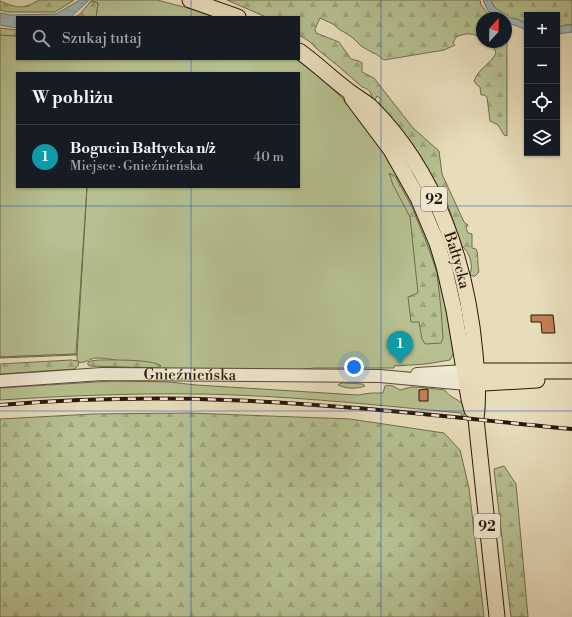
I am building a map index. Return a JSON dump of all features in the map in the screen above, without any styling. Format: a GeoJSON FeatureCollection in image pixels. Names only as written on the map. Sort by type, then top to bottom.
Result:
{"type":"FeatureCollection","features":[{"type":"Feature","properties":{"kind":"main road"},"geometry":{"type":"LineString","coordinates":[[190,0],[235,16]]}},
{"type":"Feature","properties":{"kind":"main road","name":"Bałtycka"},"geometry":{"type":"LineString","coordinates":[[300,52],[346,89],[370,106],[408,152],[427,184],[443,219],[454,249],[465,287],[474,336],[469,399],[476,420],[497,617]]}},
{"type":"Feature","properties":{"kind":"main road","name":"Bałtycka"},"geometry":{"type":"LineString","coordinates":[[346,89],[361,112],[390,150],[427,217],[437,243],[450,286],[471,377]]}},
{"type":"Feature","properties":{"kind":"main road"},"geometry":{"type":"LineString","coordinates":[[474,336],[480,351],[497,371]]}},
{"type":"Feature","properties":{"kind":"main road","name":"Gnieźnieńska"},"geometry":{"type":"LineString","coordinates":[[471,377],[497,371],[572,371]]}},
{"type":"Feature","properties":{"kind":"main road","name":"Gnieźnieńska"},"geometry":{"type":"LineString","coordinates":[[471,377],[525,381],[572,380]]}},
{"type":"Feature","properties":{"kind":"street","name":"Gnieźnieńska"},"geometry":{"type":"LineString","coordinates":[[0,381],[102,374],[471,377]]}},
{"type":"Feature","properties":{"kind":"green space"},"geometry":{"type":"Polygon","coordinates":[[[39,0],[74,0],[55,12],[8,12],[0,10],[0,1],[15,6],[24,7],[39,0]]]}},
{"type":"Feature","properties":{"kind":"green space"},"geometry":{"type":"Polygon","coordinates":[[[157,0],[192,9],[211,16],[96,16],[98,3],[91,1],[157,0]]]}},
{"type":"Feature","properties":{"kind":"green space"},"geometry":{"type":"Polygon","coordinates":[[[227,0],[480,0],[481,5],[486,12],[476,12],[476,36],[469,34],[456,37],[453,43],[455,45],[444,50],[384,60],[361,46],[353,38],[333,24],[320,18],[315,29],[316,33],[339,42],[351,59],[362,63],[362,72],[374,78],[413,128],[439,151],[442,174],[464,222],[468,225],[466,228],[468,233],[472,234],[472,248],[476,249],[477,251],[479,272],[475,276],[470,274],[470,259],[462,246],[446,200],[403,132],[379,103],[381,99],[377,96],[375,100],[372,98],[368,90],[362,87],[310,42],[300,36],[300,16],[264,16],[227,0]]]}},
{"type":"Feature","properties":{"kind":"green space"},"geometry":{"type":"Polygon","coordinates":[[[491,0],[572,0],[572,25],[560,27],[560,12],[524,12],[524,22],[512,18],[512,12],[501,12],[494,6],[491,0]]]}},
{"type":"Feature","properties":{"kind":"green space"},"geometry":{"type":"Polygon","coordinates":[[[91,1],[98,3],[96,16],[77,16],[91,1]]]}},
{"type":"Feature","properties":{"kind":"green space"},"geometry":{"type":"Polygon","coordinates":[[[0,28],[16,30],[16,36],[0,35],[0,28]]]}},
{"type":"Feature","properties":{"kind":"green space"},"geometry":{"type":"Polygon","coordinates":[[[0,35],[16,36],[16,60],[297,60],[337,93],[360,118],[379,142],[405,184],[439,263],[454,352],[450,360],[426,364],[394,366],[394,368],[315,368],[282,371],[116,371],[115,360],[96,358],[84,362],[77,362],[77,354],[0,357],[0,35]]]}},
{"type":"Feature","properties":{"kind":"green space"},"geometry":{"type":"Polygon","coordinates":[[[494,48],[507,48],[507,136],[504,135],[498,125],[490,121],[487,97],[481,95],[480,87],[474,81],[478,73],[496,53],[494,48]]]}},
{"type":"Feature","properties":{"kind":"green space"},"geometry":{"type":"Polygon","coordinates":[[[389,173],[395,176],[412,207],[437,273],[443,338],[441,343],[425,344],[422,339],[419,322],[411,322],[408,297],[418,293],[410,217],[393,185],[389,173]]]}},
{"type":"Feature","properties":{"kind":"green space"},"geometry":{"type":"Polygon","coordinates":[[[87,188],[77,355],[0,358],[76,354],[87,188]]]}},
{"type":"Feature","properties":{"kind":"green space"},"geometry":{"type":"Polygon","coordinates":[[[71,360],[79,362],[78,366],[74,369],[0,374],[0,364],[71,360]]]}},
{"type":"Feature","properties":{"kind":"green space"},"geometry":{"type":"Polygon","coordinates":[[[98,360],[141,361],[150,362],[161,366],[158,368],[88,365],[88,362],[98,360]]]}},
{"type":"Feature","properties":{"kind":"green space"},"geometry":{"type":"Polygon","coordinates":[[[112,381],[169,382],[358,395],[383,393],[385,386],[387,385],[393,386],[400,390],[412,387],[445,390],[449,395],[463,404],[464,416],[462,416],[461,413],[377,405],[236,395],[118,394],[0,400],[0,388],[112,381]]]}},
{"type":"Feature","properties":{"kind":"green space"},"geometry":{"type":"Polygon","coordinates":[[[343,383],[363,384],[365,386],[352,388],[338,385],[343,383]]]}},
{"type":"Feature","properties":{"kind":"green space"},"geometry":{"type":"Polygon","coordinates":[[[189,413],[350,419],[444,433],[460,450],[469,488],[484,617],[0,617],[0,419],[93,414],[189,413]]]}},
{"type":"Feature","properties":{"kind":"green space"},"geometry":{"type":"Polygon","coordinates":[[[504,466],[516,484],[528,617],[511,617],[494,469],[504,466]]]}},
{"type":"Feature","properties":{"kind":"water"},"geometry":{"type":"Polygon","coordinates":[[[80,0],[89,0],[72,16],[16,16],[16,28],[0,25],[0,13],[11,15],[56,14],[80,0]]]}},
{"type":"Feature","properties":{"kind":"water"},"geometry":{"type":"Polygon","coordinates":[[[483,0],[491,0],[495,8],[502,12],[489,12],[483,0]]]}},
{"type":"Feature","properties":{"kind":"water"},"geometry":{"type":"Polygon","coordinates":[[[512,18],[524,22],[524,29],[512,24],[512,18]]]}},
{"type":"Feature","properties":{"kind":"water"},"geometry":{"type":"Polygon","coordinates":[[[572,25],[572,32],[560,34],[560,27],[572,25]]]}},
{"type":"Feature","properties":{"kind":"building"},"geometry":{"type":"Polygon","coordinates":[[[531,315],[553,315],[555,333],[542,333],[541,322],[531,322],[531,315]]]}},
{"type":"Feature","properties":{"kind":"building"},"geometry":{"type":"Polygon","coordinates":[[[428,389],[428,401],[419,401],[419,390],[428,389]]]}},
{"type":"Feature","properties":{"kind":"railway"},"geometry":{"type":"LineString","coordinates":[[0,405],[113,399],[226,400],[356,408],[572,429]]}},
{"type":"Feature","properties":{"kind":"place","name":"Bogucin Bałtycka n/ż"},"geometry":{"type":"Point","coordinates":[400,364]}}]}
